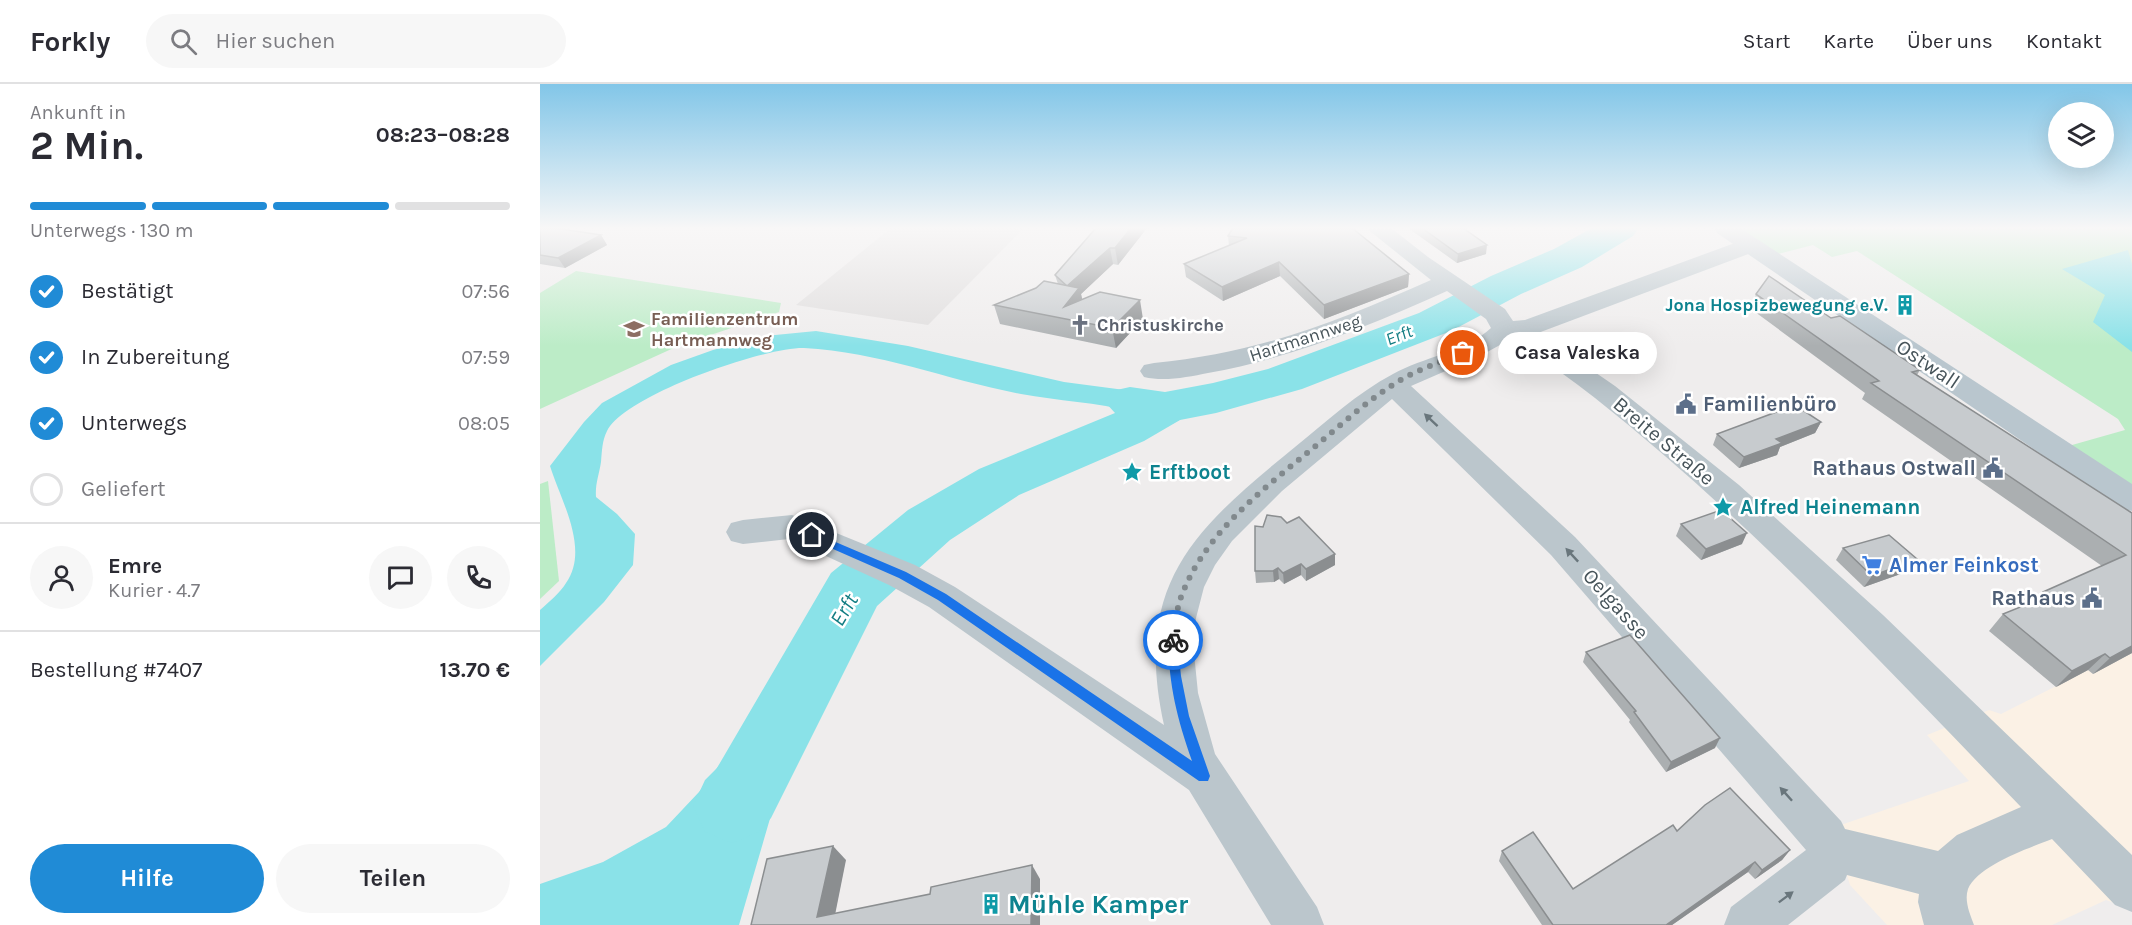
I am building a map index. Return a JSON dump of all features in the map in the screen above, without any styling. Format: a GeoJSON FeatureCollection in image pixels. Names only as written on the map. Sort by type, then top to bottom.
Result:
{"type":"FeatureCollection","features":[{"type":"Feature","properties":{"kind":"main road","name":"Ostwall"},"geometry":{"type":"LineString","coordinates":[[1784,267],[2132,500]]}},
{"type":"Feature","properties":{"kind":"street","name":"Breite Straße"},"geometry":{"type":"LineString","coordinates":[[1428,267],[1454,284],[1499,320],[1546,350],[1605,393],[1687,458],[1840,597],[2132,888]]}},
{"type":"Feature","properties":{"kind":"street"},"geometry":{"type":"LineString","coordinates":[[1299,925],[1204,776],[1187,731],[1175,676],[1173,642],[1177,611],[1184,589],[1219,533],[1240,510],[1393,385],[1499,336],[1499,320],[1529,327],[1689,267]]}},
{"type":"Feature","properties":{"kind":"street","name":"Hartmannweg"},"geometry":{"type":"LineString","coordinates":[[1154,371],[1216,365],[1301,343],[1454,284]]}},
{"type":"Feature","properties":{"kind":"street","name":"Oelgasse"},"geometry":{"type":"LineString","coordinates":[[1393,385],[1563,546],[1828,843]]}},
{"type":"Feature","properties":{"kind":"street"},"geometry":{"type":"LineString","coordinates":[[743,532],[792,527],[903,575],[942,597],[1204,776]]}},
{"type":"Feature","properties":{"kind":"street"},"geometry":{"type":"LineString","coordinates":[[1949,925],[1941,910],[1941,892],[1945,877],[1962,858],[1984,845],[2058,814]]}},
{"type":"Feature","properties":{"kind":"street"},"geometry":{"type":"LineString","coordinates":[[1749,925],[1823,868],[1830,860],[1828,843],[1945,877]]}},
{"type":"Feature","properties":{"kind":"shaded area"},"geometry":{"type":"Polygon","coordinates":[[[843,267],[985,267],[928,325],[796,305],[843,267]]]}},
{"type":"Feature","properties":{"kind":"shaded area"},"geometry":{"type":"Polygon","coordinates":[[[2132,649],[2132,903],[2125,907],[2106,900],[2052,925],[1887,925],[1850,885],[1832,828],[1969,781],[1927,735],[1989,710],[2001,714],[2088,670],[2093,674],[2132,649]]]}},
{"type":"Feature","properties":{"kind":"green space"},"geometry":{"type":"Polygon","coordinates":[[[1882,267],[2132,267],[2132,491],[2065,447],[2125,430],[2118,419],[1882,267]]]}},
{"type":"Feature","properties":{"kind":"green space","name":"Familienzentrum Hartmannweg"},"geometry":{"type":"Polygon","coordinates":[[[576,271],[781,303],[779,312],[678,346],[540,409],[540,293],[576,271]]]}},
{"type":"Feature","properties":{"kind":"green space"},"geometry":{"type":"Polygon","coordinates":[[[548,481],[559,581],[540,599],[540,484],[548,481]]]}},
{"type":"Feature","properties":{"kind":"water"},"geometry":{"type":"Polygon","coordinates":[[[2132,267],[2132,352],[2093,322],[2105,295],[2062,269],[2132,267]]]}},
{"type":"Feature","properties":{"kind":"water"},"geometry":{"type":"Polygon","coordinates":[[[816,331],[908,346],[1064,382],[1155,394],[1198,389],[1210,404],[1166,427],[1120,409],[1021,394],[860,355],[804,348],[759,355],[697,376],[640,403],[619,417],[607,431],[602,446],[596,497],[617,514],[635,534],[633,565],[604,602],[540,666],[540,610],[558,594],[566,583],[573,570],[575,555],[571,525],[550,466],[584,422],[602,403],[671,365],[713,350],[765,336],[816,331]]]}},
{"type":"Feature","properties":{"kind":"water"},"geometry":{"type":"Polygon","coordinates":[[[769,735],[790,750],[739,925],[540,925],[540,884],[603,862],[666,827],[699,792],[720,764],[745,740],[769,735]]]}},
{"type":"Feature","properties":{"kind":"building"},"geometry":{"type":"Polygon","coordinates":[[[1062,267],[1088,267],[1067,286],[1055,275],[1062,267]]]}},
{"type":"Feature","properties":{"kind":"building"},"geometry":{"type":"Polygon","coordinates":[[[1189,267],[1267,267],[1222,287],[1189,267]]]}},
{"type":"Feature","properties":{"kind":"building"},"geometry":{"type":"Polygon","coordinates":[[[1284,267],[1401,267],[1409,274],[1324,305],[1284,267]]]}},
{"type":"Feature","properties":{"kind":"building"},"geometry":{"type":"Polygon","coordinates":[[[1769,276],[1831,318],[1840,316],[1920,370],[1912,372],[2132,513],[2132,646],[2110,658],[2105,654],[2072,671],[2003,614],[2045,597],[2043,592],[2126,555],[1871,383],[1879,381],[1756,294],[1769,276]]]}},
{"type":"Feature","properties":{"kind":"building"},"geometry":{"type":"Polygon","coordinates":[[[1044,281],[1079,288],[1064,307],[1100,292],[1140,300],[1112,328],[994,305],[1036,288],[1044,281]]]}},
{"type":"Feature","properties":{"kind":"building"},"geometry":{"type":"Polygon","coordinates":[[[1795,405],[1821,422],[1776,439],[1782,443],[1744,457],[1717,434],[1795,405]]]}},
{"type":"Feature","properties":{"kind":"building"},"geometry":{"type":"Polygon","coordinates":[[[1721,510],[1747,533],[1706,549],[1681,524],[1721,510]]]}},
{"type":"Feature","properties":{"kind":"building"},"geometry":{"type":"Polygon","coordinates":[[[1267,515],[1281,517],[1287,523],[1299,517],[1335,554],[1306,569],[1301,564],[1283,573],[1278,568],[1273,571],[1255,571],[1255,526],[1263,527],[1267,515]]]}},
{"type":"Feature","properties":{"kind":"building"},"geometry":{"type":"Polygon","coordinates":[[[1889,535],[1917,559],[1872,576],[1843,548],[1889,535]]]}},
{"type":"Feature","properties":{"kind":"building"},"geometry":{"type":"Polygon","coordinates":[[[1630,635],[1720,738],[1671,762],[1634,712],[1636,711],[1586,652],[1630,635]]]}},
{"type":"Feature","properties":{"kind":"building"},"geometry":{"type":"Polygon","coordinates":[[[1730,788],[1790,850],[1762,870],[1755,862],[1666,925],[1553,925],[1502,851],[1533,832],[1573,889],[1673,825],[1677,831],[1705,805],[1730,788]]]}},
{"type":"Feature","properties":{"kind":"building"},"geometry":{"type":"Polygon","coordinates":[[[833,846],[817,917],[930,894],[931,887],[1032,865],[1031,925],[751,925],[767,859],[833,846]]]}},
{"type":"Feature","properties":{"kind":"waterway","name":"Erft"},"geometry":{"type":"LineString","coordinates":[[1165,407],[1216,398],[1285,379],[1435,322],[1506,285],[1547,267]]}},
{"type":"Feature","properties":{"kind":"waterway","name":"Erft"},"geometry":{"type":"LineString","coordinates":[[1130,402],[1165,407]]}},
{"type":"Feature","properties":{"kind":"waterway","name":"Erft"},"geometry":{"type":"LineString","coordinates":[[732,806],[744,793],[853,590],[929,525],[999,482],[1126,429],[1165,407]]}},
{"type":"Feature","properties":{"kind":"way so far"},"geometry":{"type":"LineString","coordinates":[[1173,640],[1177,611],[1184,589],[1219,533],[1240,510],[1347,420],[1393,385],[1419,371],[1463,353]]}},
{"type":"Feature","properties":{"kind":"place","name":"Jona Hospizbewegung e.V."},"geometry":{"type":"Point","coordinates":[1905,305]}},
{"type":"Feature","properties":{"kind":"place","name":"Christuskirche"},"geometry":{"type":"Point","coordinates":[1080,325]}},
{"type":"Feature","properties":{"kind":"place","name":"Familienzentrum Hartmannweg"},"geometry":{"type":"Point","coordinates":[634,329]}},
{"type":"Feature","properties":{"kind":"place","name":"Casa Valeska"},"geometry":{"type":"Point","coordinates":[1463,353]}},
{"type":"Feature","properties":{"kind":"place","name":"Familienbüro"},"geometry":{"type":"Point","coordinates":[1686,404]}},
{"type":"Feature","properties":{"kind":"place","name":"Rathaus Ostwall"},"geometry":{"type":"Point","coordinates":[1993,468]}},
{"type":"Feature","properties":{"kind":"place","name":"Erftboot"},"geometry":{"type":"Point","coordinates":[1132,472]}},
{"type":"Feature","properties":{"kind":"place","name":"Alfred Heinemann"},"geometry":{"type":"Point","coordinates":[1723,507]}},
{"type":"Feature","properties":{"kind":"place","name":"Almer Feinkost"},"geometry":{"type":"Point","coordinates":[1872,565]}},
{"type":"Feature","properties":{"kind":"place","name":"Rathaus"},"geometry":{"type":"Point","coordinates":[2092,598]}},
{"type":"Feature","properties":{"kind":"place","name":"Mühle Kamper"},"geometry":{"type":"Point","coordinates":[991,904]}},
{"type":"Feature","properties":{"kind":"route"},"geometry":{"type":"LineString","coordinates":[[812,535],[903,575],[942,597],[1204,776],[1183,716],[1175,676],[1173,640]]}}]}
